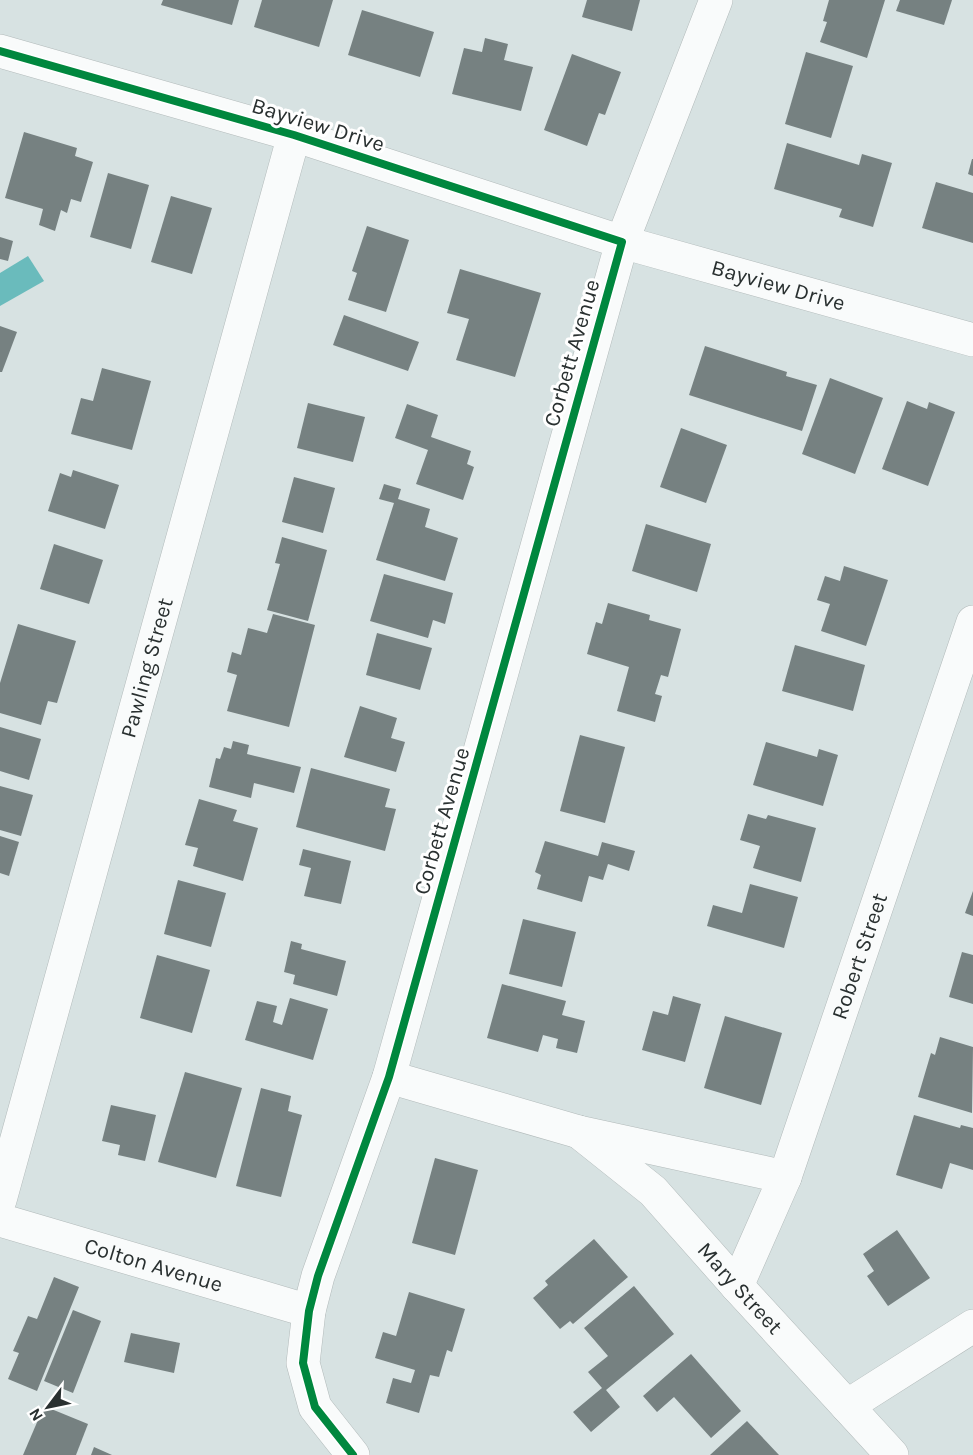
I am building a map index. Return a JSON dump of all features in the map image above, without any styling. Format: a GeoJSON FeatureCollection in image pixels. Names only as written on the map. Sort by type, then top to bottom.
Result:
{"type":"FeatureCollection","features":[{"type":"Feature","properties":{"kind":"street","name":"Corbett Avenue"},"geometry":{"type":"LineString","coordinates":[[353,1455],[315,1407],[303,1363],[309,1311],[318,1276],[389,1077],[622,242],[716,0]]}},
{"type":"Feature","properties":{"kind":"street","name":"Bayview Drive"},"geometry":{"type":"LineString","coordinates":[[0,51],[294,135],[622,242],[973,340]]}},
{"type":"Feature","properties":{"kind":"street","name":"Pawling Street"},"geometry":{"type":"LineString","coordinates":[[0,1200],[294,135]]}},
{"type":"Feature","properties":{"kind":"street","name":"Robert Street"},"geometry":{"type":"LineString","coordinates":[[737,1286],[785,1177],[973,622]]}},
{"type":"Feature","properties":{"kind":"street","name":"Mary Street"},"geometry":{"type":"LineString","coordinates":[[389,1077],[579,1132],[785,1177]]}},
{"type":"Feature","properties":{"kind":"street","name":"Mary Street"},"geometry":{"type":"LineString","coordinates":[[579,1132],[653,1191],[892,1455]]}},
{"type":"Feature","properties":{"kind":"street","name":"Colton Avenue"},"geometry":{"type":"LineString","coordinates":[[0,1220],[309,1311]]}},
{"type":"Feature","properties":{"kind":"street"},"geometry":{"type":"LineString","coordinates":[[847,1406],[973,1326]]}},
{"type":"Feature","properties":{"kind":"water"},"geometry":{"type":"Polygon","coordinates":[[[28,256],[44,281],[0,306],[0,273],[28,256]]]}},
{"type":"Feature","properties":{"kind":"building"},"geometry":{"type":"Polygon","coordinates":[[[163,0],[239,0],[232,25],[161,5],[163,0]]]}},
{"type":"Feature","properties":{"kind":"building"},"geometry":{"type":"Polygon","coordinates":[[[262,0],[333,0],[319,47],[254,27],[262,0]]]}},
{"type":"Feature","properties":{"kind":"building"},"geometry":{"type":"Polygon","coordinates":[[[587,0],[640,0],[632,31],[582,17],[587,0]]]}},
{"type":"Feature","properties":{"kind":"building"},"geometry":{"type":"Polygon","coordinates":[[[829,0],[885,0],[867,58],[820,42],[827,22],[823,21],[829,0]]]}},
{"type":"Feature","properties":{"kind":"building"},"geometry":{"type":"Polygon","coordinates":[[[900,0],[952,0],[944,25],[896,11],[900,0]]]}},
{"type":"Feature","properties":{"kind":"building"},"geometry":{"type":"Polygon","coordinates":[[[362,10],[434,32],[420,77],[348,55],[362,10]]]}},
{"type":"Feature","properties":{"kind":"building"},"geometry":{"type":"Polygon","coordinates":[[[485,38],[508,44],[504,60],[533,67],[521,111],[452,94],[464,48],[482,52],[485,38]]]}},
{"type":"Feature","properties":{"kind":"building"},"geometry":{"type":"Polygon","coordinates":[[[806,52],[853,66],[831,138],[785,124],[806,52]]]}},
{"type":"Feature","properties":{"kind":"building"},"geometry":{"type":"Polygon","coordinates":[[[572,54],[621,72],[605,115],[599,113],[587,146],[544,130],[572,54]]]}},
{"type":"Feature","properties":{"kind":"building"},"geometry":{"type":"Polygon","coordinates":[[[24,132],[77,148],[75,156],[93,162],[81,202],[71,199],[67,213],[61,210],[55,231],[39,225],[43,209],[5,198],[24,132]]]}},
{"type":"Feature","properties":{"kind":"building"},"geometry":{"type":"Polygon","coordinates":[[[787,143],[859,165],[862,154],[892,163],[873,227],[839,217],[842,209],[774,189],[787,143]]]}},
{"type":"Feature","properties":{"kind":"building"},"geometry":{"type":"Polygon","coordinates":[[[973,159],[973,176],[968,174],[973,159]]]}},
{"type":"Feature","properties":{"kind":"building"},"geometry":{"type":"Polygon","coordinates":[[[108,173],[149,185],[131,249],[90,237],[108,173]]]}},
{"type":"Feature","properties":{"kind":"building"},"geometry":{"type":"Polygon","coordinates":[[[936,182],[973,193],[973,243],[922,228],[936,182]]]}},
{"type":"Feature","properties":{"kind":"building"},"geometry":{"type":"Polygon","coordinates":[[[171,196],[212,208],[192,274],[151,262],[171,196]]]}},
{"type":"Feature","properties":{"kind":"building"},"geometry":{"type":"Polygon","coordinates":[[[367,226],[409,240],[386,312],[348,300],[357,273],[352,271],[367,226]]]}},
{"type":"Feature","properties":{"kind":"building"},"geometry":{"type":"Polygon","coordinates":[[[0,237],[13,241],[8,261],[0,259],[0,237]]]}},
{"type":"Feature","properties":{"kind":"building"},"geometry":{"type":"Polygon","coordinates":[[[460,269],[541,293],[515,377],[456,360],[469,319],[447,313],[460,269]]]}},
{"type":"Feature","properties":{"kind":"building"},"geometry":{"type":"Polygon","coordinates":[[[344,315],[419,342],[408,371],[333,345],[344,315]]]}},
{"type":"Feature","properties":{"kind":"building"},"geometry":{"type":"Polygon","coordinates":[[[0,326],[17,332],[2,372],[0,372],[0,326]]]}},
{"type":"Feature","properties":{"kind":"building"},"geometry":{"type":"Polygon","coordinates":[[[705,346],[787,372],[786,376],[817,385],[802,431],[689,395],[705,346]]]}},
{"type":"Feature","properties":{"kind":"building"},"geometry":{"type":"Polygon","coordinates":[[[102,368],[151,381],[132,450],[71,434],[81,398],[93,401],[102,368]]]}},
{"type":"Feature","properties":{"kind":"building"},"geometry":{"type":"Polygon","coordinates":[[[830,378],[883,398],[855,474],[802,454],[830,378]]]}},
{"type":"Feature","properties":{"kind":"building"},"geometry":{"type":"Polygon","coordinates":[[[907,401],[927,409],[929,402],[955,412],[928,486],[882,469],[907,401]]]}},
{"type":"Feature","properties":{"kind":"building"},"geometry":{"type":"Polygon","coordinates":[[[308,403],[365,417],[353,462],[297,448],[308,403]]]}},
{"type":"Feature","properties":{"kind":"building"},"geometry":{"type":"Polygon","coordinates":[[[407,404],[438,415],[431,437],[471,451],[467,464],[474,467],[463,500],[416,484],[428,450],[395,438],[407,404]]]}},
{"type":"Feature","properties":{"kind":"building"},"geometry":{"type":"Polygon","coordinates":[[[681,428],[727,445],[706,503],[660,487],[681,428]]]}},
{"type":"Feature","properties":{"kind":"building"},"geometry":{"type":"Polygon","coordinates":[[[73,470],[119,485],[105,529],[48,511],[60,473],[71,477],[73,470]]]}},
{"type":"Feature","properties":{"kind":"building"},"geometry":{"type":"Polygon","coordinates":[[[294,477],[335,488],[323,533],[282,522],[294,477]]]}},
{"type":"Feature","properties":{"kind":"building"},"geometry":{"type":"Polygon","coordinates":[[[384,484],[401,489],[398,499],[430,509],[425,527],[458,538],[445,581],[376,560],[394,503],[379,499],[384,484]]]}},
{"type":"Feature","properties":{"kind":"building"},"geometry":{"type":"Polygon","coordinates":[[[646,524],[711,544],[697,592],[632,571],[646,524]]]}},
{"type":"Feature","properties":{"kind":"building"},"geometry":{"type":"Polygon","coordinates":[[[282,537],[327,550],[308,621],[267,610],[280,564],[275,563],[282,537]]]}},
{"type":"Feature","properties":{"kind":"building"},"geometry":{"type":"Polygon","coordinates":[[[54,544],[103,560],[89,604],[40,589],[54,544]]]}},
{"type":"Feature","properties":{"kind":"building"},"geometry":{"type":"Polygon","coordinates":[[[844,566],[888,580],[866,646],[821,631],[830,604],[817,600],[825,576],[840,581],[844,566]]]}},
{"type":"Feature","properties":{"kind":"building"},"geometry":{"type":"Polygon","coordinates":[[[384,574],[453,593],[445,624],[433,620],[428,638],[370,621],[384,574]]]}},
{"type":"Feature","properties":{"kind":"building"},"geometry":{"type":"Polygon","coordinates":[[[608,603],[650,615],[649,620],[681,629],[668,677],[661,675],[655,694],[662,696],[655,722],[617,711],[629,667],[587,654],[596,622],[602,624],[608,603]]]}},
{"type":"Feature","properties":{"kind":"building"},"geometry":{"type":"Polygon","coordinates":[[[273,614],[315,625],[289,727],[227,711],[237,675],[227,672],[232,652],[241,655],[248,628],[267,633],[273,614]]]}},
{"type":"Feature","properties":{"kind":"building"},"geometry":{"type":"Polygon","coordinates":[[[18,624],[76,641],[57,703],[48,701],[41,725],[0,713],[0,683],[18,624]]]}},
{"type":"Feature","properties":{"kind":"building"},"geometry":{"type":"Polygon","coordinates":[[[377,633],[432,648],[420,690],[366,675],[377,633]]]}},
{"type":"Feature","properties":{"kind":"building"},"geometry":{"type":"Polygon","coordinates":[[[795,645],[865,665],[853,711],[782,691],[795,645]]]}},
{"type":"Feature","properties":{"kind":"building"},"geometry":{"type":"Polygon","coordinates":[[[360,706],[397,718],[391,738],[405,742],[396,772],[344,757],[360,706]]]}},
{"type":"Feature","properties":{"kind":"building"},"geometry":{"type":"Polygon","coordinates":[[[0,727],[41,739],[29,780],[0,771],[0,727]]]}},
{"type":"Feature","properties":{"kind":"building"},"geometry":{"type":"Polygon","coordinates":[[[580,735],[625,747],[605,823],[560,811],[580,735]]]}},
{"type":"Feature","properties":{"kind":"building"},"geometry":{"type":"Polygon","coordinates":[[[233,741],[249,745],[247,754],[301,767],[294,793],[254,783],[251,798],[209,787],[216,758],[220,759],[224,747],[231,749],[233,741]]]}},
{"type":"Feature","properties":{"kind":"building"},"geometry":{"type":"Polygon","coordinates":[[[766,742],[817,757],[819,749],[838,755],[823,806],[753,785],[766,742]]]}},
{"type":"Feature","properties":{"kind":"building"},"geometry":{"type":"Polygon","coordinates":[[[311,768],[390,789],[385,807],[396,809],[385,851],[296,827],[311,768]]]}},
{"type":"Feature","properties":{"kind":"building"},"geometry":{"type":"Polygon","coordinates":[[[0,786],[33,795],[21,836],[0,830],[0,786]]]}},
{"type":"Feature","properties":{"kind":"building"},"geometry":{"type":"Polygon","coordinates":[[[199,799],[237,810],[233,821],[258,828],[243,881],[193,866],[198,848],[185,845],[199,799]]]}},
{"type":"Feature","properties":{"kind":"building"},"geometry":{"type":"Polygon","coordinates":[[[748,814],[766,819],[768,815],[816,828],[801,882],[753,868],[760,846],[740,840],[748,814]]]}},
{"type":"Feature","properties":{"kind":"building"},"geometry":{"type":"Polygon","coordinates":[[[0,836],[19,842],[9,876],[0,873],[0,836]]]}},
{"type":"Feature","properties":{"kind":"building"},"geometry":{"type":"Polygon","coordinates":[[[545,841],[598,856],[602,842],[635,851],[629,871],[608,864],[603,880],[589,876],[582,902],[537,889],[541,875],[535,872],[545,841]]]}},
{"type":"Feature","properties":{"kind":"building"},"geometry":{"type":"Polygon","coordinates":[[[303,849],[351,861],[341,904],[304,896],[311,868],[299,865],[303,849]]]}},
{"type":"Feature","properties":{"kind":"building"},"geometry":{"type":"Polygon","coordinates":[[[178,880],[226,893],[211,947],[164,934],[178,880]]]}},
{"type":"Feature","properties":{"kind":"building"},"geometry":{"type":"Polygon","coordinates":[[[750,884],[798,897],[784,948],[707,926],[713,905],[742,913],[750,884]]]}},
{"type":"Feature","properties":{"kind":"building"},"geometry":{"type":"Polygon","coordinates":[[[973,891],[973,916],[965,913],[973,891]]]}},
{"type":"Feature","properties":{"kind":"building"},"geometry":{"type":"Polygon","coordinates":[[[523,919],[576,932],[562,987],[509,974],[523,919]]]}},
{"type":"Feature","properties":{"kind":"building"},"geometry":{"type":"Polygon","coordinates":[[[291,941],[302,944],[301,949],[346,961],[337,996],[293,984],[295,975],[284,972],[291,941]]]}},
{"type":"Feature","properties":{"kind":"building"},"geometry":{"type":"Polygon","coordinates":[[[962,952],[973,955],[973,1004],[949,997],[962,952]]]}},
{"type":"Feature","properties":{"kind":"building"},"geometry":{"type":"Polygon","coordinates":[[[157,955],[210,970],[192,1033],[140,1018],[157,955]]]}},
{"type":"Feature","properties":{"kind":"building"},"geometry":{"type":"Polygon","coordinates":[[[502,984],[566,1001],[562,1015],[585,1021],[577,1053],[556,1048],[558,1039],[543,1035],[538,1052],[487,1038],[502,984]]]}},
{"type":"Feature","properties":{"kind":"building"},"geometry":{"type":"Polygon","coordinates":[[[673,996],[701,1004],[685,1062],[642,1050],[653,1011],[668,1015],[673,996]]]}},
{"type":"Feature","properties":{"kind":"building"},"geometry":{"type":"Polygon","coordinates":[[[290,998],[328,1009],[313,1060],[245,1040],[257,1001],[277,1006],[273,1022],[282,1025],[290,998]]]}},
{"type":"Feature","properties":{"kind":"building"},"geometry":{"type":"Polygon","coordinates":[[[725,1016],[782,1033],[761,1105],[704,1088],[725,1016]]]}},
{"type":"Feature","properties":{"kind":"building"},"geometry":{"type":"Polygon","coordinates":[[[940,1037],[973,1047],[972,1113],[918,1097],[931,1053],[935,1055],[940,1037]]]}},
{"type":"Feature","properties":{"kind":"building"},"geometry":{"type":"Polygon","coordinates":[[[185,1072],[242,1088],[216,1178],[158,1162],[185,1072]]]}},
{"type":"Feature","properties":{"kind":"building"},"geometry":{"type":"Polygon","coordinates":[[[261,1088],[291,1096],[288,1111],[302,1115],[281,1197],[236,1186],[261,1088]]]}},
{"type":"Feature","properties":{"kind":"building"},"geometry":{"type":"Polygon","coordinates":[[[111,1105],[156,1115],[145,1161],[118,1155],[120,1145],[102,1141],[111,1105]]]}},
{"type":"Feature","properties":{"kind":"building"},"geometry":{"type":"Polygon","coordinates":[[[914,1115],[960,1128],[961,1125],[973,1128],[973,1170],[950,1163],[942,1189],[896,1175],[914,1115]]]}},
{"type":"Feature","properties":{"kind":"building"},"geometry":{"type":"Polygon","coordinates":[[[435,1158],[478,1170],[455,1255],[412,1243],[435,1158]]]}},
{"type":"Feature","properties":{"kind":"building"},"geometry":{"type":"Polygon","coordinates":[[[897,1230],[930,1278],[888,1306],[867,1276],[874,1271],[863,1254],[897,1230]]]}},
{"type":"Feature","properties":{"kind":"building"},"geometry":{"type":"Polygon","coordinates":[[[594,1239],[628,1277],[573,1324],[570,1321],[560,1329],[533,1298],[548,1285],[545,1281],[594,1239]]]}},
{"type":"Feature","properties":{"kind":"building"},"geometry":{"type":"Polygon","coordinates":[[[54,1277],[79,1287],[37,1391],[8,1379],[19,1353],[13,1351],[28,1316],[37,1319],[54,1277]]]}},
{"type":"Feature","properties":{"kind":"building"},"geometry":{"type":"Polygon","coordinates":[[[634,1286],[674,1334],[606,1390],[620,1407],[591,1432],[573,1412],[602,1388],[588,1372],[608,1356],[584,1328],[634,1286]]]}},
{"type":"Feature","properties":{"kind":"building"},"geometry":{"type":"Polygon","coordinates":[[[409,1292],[465,1309],[452,1352],[447,1350],[439,1377],[430,1375],[419,1413],[386,1403],[393,1378],[411,1383],[415,1370],[375,1358],[383,1332],[396,1336],[409,1292]]]}},
{"type":"Feature","properties":{"kind":"building"},"geometry":{"type":"Polygon","coordinates":[[[73,1310],[101,1321],[73,1393],[44,1381],[73,1310]]]}},
{"type":"Feature","properties":{"kind":"building"},"geometry":{"type":"Polygon","coordinates":[[[131,1333],[180,1343],[174,1373],[124,1362],[131,1333]]]}},
{"type":"Feature","properties":{"kind":"building"},"geometry":{"type":"Polygon","coordinates":[[[691,1354],[741,1411],[711,1438],[674,1397],[657,1412],[643,1396],[691,1354]]]}},
{"type":"Feature","properties":{"kind":"building"},"geometry":{"type":"Polygon","coordinates":[[[44,1406],[88,1424],[76,1455],[23,1455],[44,1406]]]}},
{"type":"Feature","properties":{"kind":"building"},"geometry":{"type":"Polygon","coordinates":[[[747,1421],[779,1455],[710,1455],[747,1421]]]}},
{"type":"Feature","properties":{"kind":"building"},"geometry":{"type":"Polygon","coordinates":[[[94,1447],[112,1455],[91,1455],[94,1447]]]}},
{"type":"Feature","properties":{"kind":"cycle path"},"geometry":{"type":"LineString","coordinates":[[0,51],[294,135],[622,242],[389,1077],[318,1276],[309,1311],[303,1363],[315,1407],[353,1455]]}}]}
